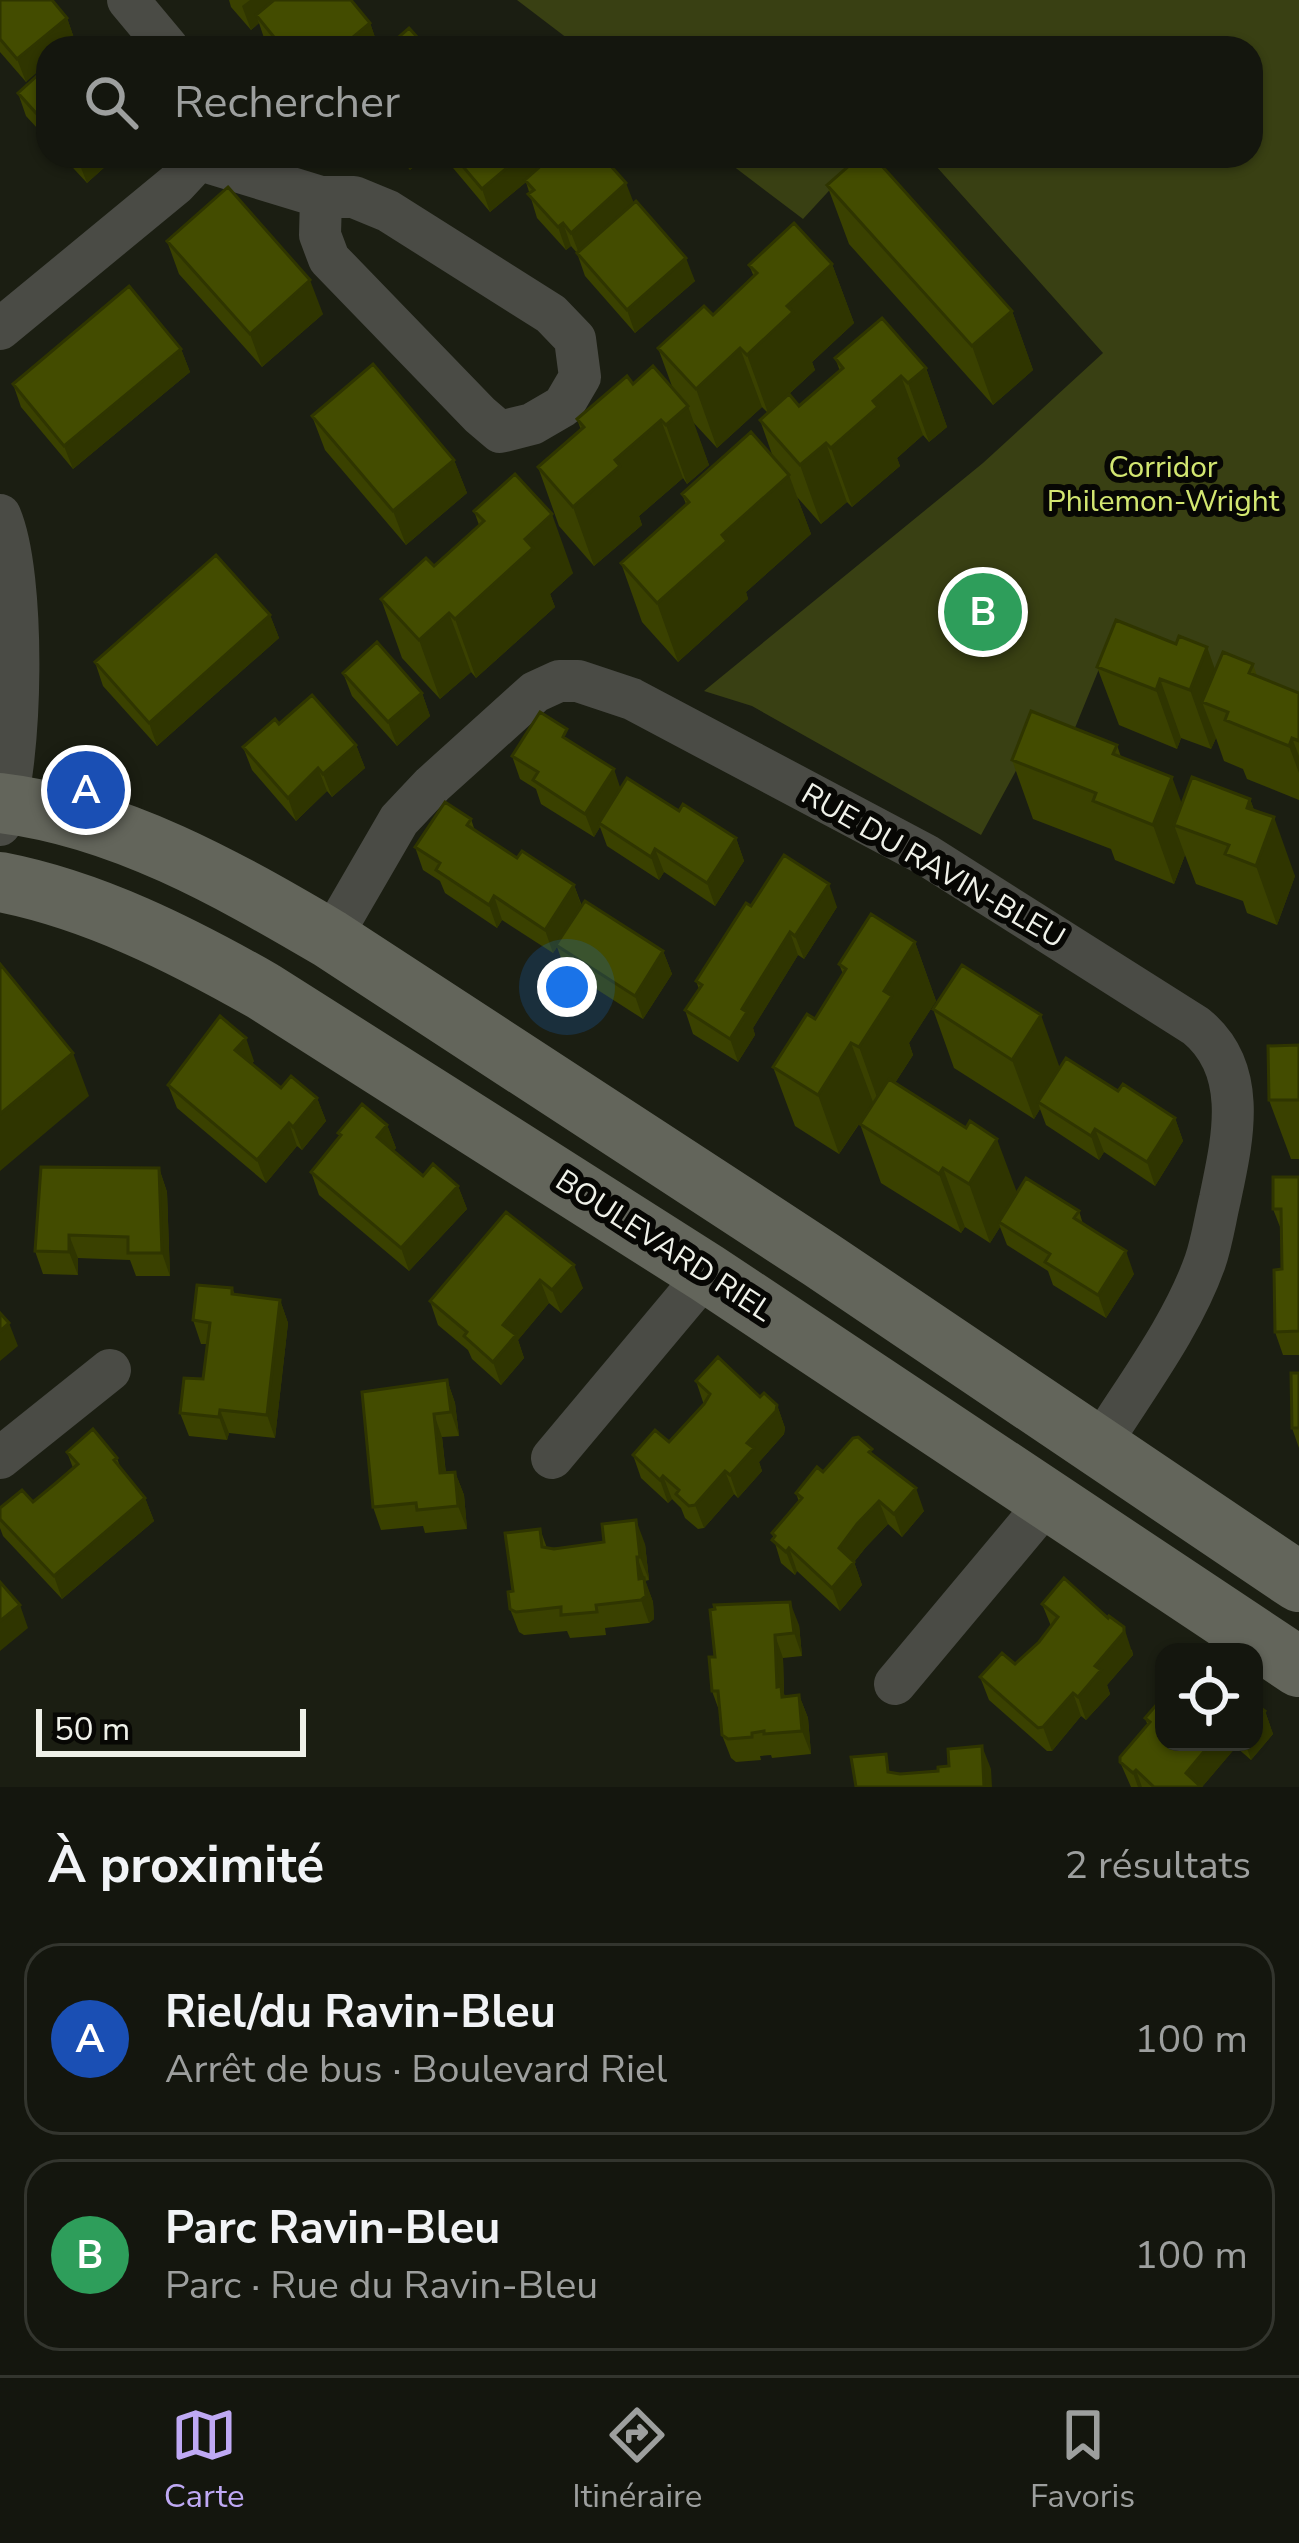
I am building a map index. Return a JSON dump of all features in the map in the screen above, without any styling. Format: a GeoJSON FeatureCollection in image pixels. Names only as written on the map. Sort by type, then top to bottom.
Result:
{"type":"FeatureCollection","features":[{"type":"Feature","properties":{"kind":"street"},"geometry":{"type":"LineString","coordinates":[[128,0],[158,36]]}},
{"type":"Feature","properties":{"kind":"street"},"geometry":{"type":"LineString","coordinates":[[0,329],[189,168]]}},
{"type":"Feature","properties":{"kind":"street"},"geometry":{"type":"LineString","coordinates":[[232,168],[320,197],[354,197],[388,211],[551,314],[575,339],[580,376],[563,406],[532,424],[500,432],[480,416],[329,259],[320,236],[320,197]]}},
{"type":"Feature","properties":{"kind":"street"},"geometry":{"type":"LineString","coordinates":[[0,515],[17,574],[14,772],[3,810],[103,827],[174,855],[330,939],[1299,1582]]}},
{"type":"Feature","properties":{"kind":"street","name":"RUE DU RAVIN-BLEU"},"geometry":{"type":"LineString","coordinates":[[330,939],[399,820],[432,785],[535,692],[560,681],[578,681],[632,698],[926,855],[1196,1026],[1222,1058],[1234,1108],[1232,1143],[1210,1245],[1183,1310],[1099,1446]]}},
{"type":"Feature","properties":{"kind":"street","name":"BOULEVARD RIEL"},"geometry":{"type":"LineString","coordinates":[[0,881],[99,912],[218,965],[707,1273],[1299,1667]]}},
{"type":"Feature","properties":{"kind":"street"},"geometry":{"type":"LineString","coordinates":[[552,1458],[707,1273]]}},
{"type":"Feature","properties":{"kind":"street"},"geometry":{"type":"LineString","coordinates":[[0,1458],[110,1370]]}},
{"type":"Feature","properties":{"kind":"street"},"geometry":{"type":"LineString","coordinates":[[895,1684],[1049,1500]]}},
{"type":"Feature","properties":{"kind":"green space","name":"Corridor Philemon-Wright"},"geometry":{"type":"Polygon","coordinates":[[[517,0],[1299,0],[1299,708],[1110,642],[1068,745],[1036,734],[981,835],[752,706],[704,691],[983,463],[1103,353],[938,168],[1263,168],[1263,36],[564,36],[517,0]]]}},
{"type":"Feature","properties":{"kind":"green space"},"geometry":{"type":"Polygon","coordinates":[[[736,168],[850,168],[803,219],[736,168]]]}},
{"type":"Feature","properties":{"kind":"building"},"geometry":{"type":"Polygon","coordinates":[[[0,0],[52,0],[67,18],[45,36],[36,36],[36,43],[17,59],[0,39],[0,0]]]}},
{"type":"Feature","properties":{"kind":"building"},"geometry":{"type":"Polygon","coordinates":[[[274,0],[351,0],[370,23],[354,36],[273,36],[256,15],[274,0]]]}},
{"type":"Feature","properties":{"kind":"building"},"geometry":{"type":"Polygon","coordinates":[[[36,77],[36,113],[18,93],[36,77]]]}},
{"type":"Feature","properties":{"kind":"building"},"geometry":{"type":"Polygon","coordinates":[[[464,168],[507,168],[482,189],[464,168]]]}},
{"type":"Feature","properties":{"kind":"building"},"geometry":{"type":"Polygon","coordinates":[[[538,168],[613,168],[626,183],[571,233],[563,223],[558,227],[528,194],[534,190],[525,180],[538,168]]]}},
{"type":"Feature","properties":{"kind":"building"},"geometry":{"type":"Polygon","coordinates":[[[846,168],[884,168],[1012,311],[972,346],[827,185],[846,168]]]}},
{"type":"Feature","properties":{"kind":"building"},"geometry":{"type":"Polygon","coordinates":[[[228,187],[310,280],[250,334],[167,241],[228,187]]]}},
{"type":"Feature","properties":{"kind":"building"},"geometry":{"type":"Polygon","coordinates":[[[636,201],[686,258],[627,310],[577,253],[636,201]]]}},
{"type":"Feature","properties":{"kind":"building"},"geometry":{"type":"Polygon","coordinates":[[[794,223],[832,264],[787,306],[793,312],[747,355],[740,348],[696,389],[658,348],[704,306],[713,315],[757,273],[749,265],[794,223]]]}},
{"type":"Feature","properties":{"kind":"building"},"geometry":{"type":"Polygon","coordinates":[[[129,286],[181,349],[64,446],[13,384],[129,286]]]}},
{"type":"Feature","properties":{"kind":"building"},"geometry":{"type":"Polygon","coordinates":[[[882,318],[926,368],[908,383],[901,376],[873,401],[878,407],[831,448],[826,443],[800,465],[760,420],[789,394],[799,406],[843,368],[835,358],[882,318]]]}},
{"type":"Feature","properties":{"kind":"building"},"geometry":{"type":"Polygon","coordinates":[[[373,364],[454,460],[393,511],[312,416],[373,364]]]}},
{"type":"Feature","properties":{"kind":"building"},"geometry":{"type":"Polygon","coordinates":[[[653,366],[688,406],[666,425],[661,420],[615,460],[620,466],[573,507],[538,467],[584,427],[577,419],[627,376],[633,384],[653,366]]]}},
{"type":"Feature","properties":{"kind":"building"},"geometry":{"type":"Polygon","coordinates":[[[751,432],[789,475],[722,535],[727,541],[657,603],[621,563],[689,502],[682,494],[751,432]]]}},
{"type":"Feature","properties":{"kind":"building"},"geometry":{"type":"Polygon","coordinates":[[[515,474],[552,514],[525,539],[533,548],[455,619],[449,613],[419,640],[381,599],[426,558],[434,566],[484,521],[474,511],[515,474]]]}},
{"type":"Feature","properties":{"kind":"building"},"geometry":{"type":"Polygon","coordinates":[[[216,555],[270,615],[149,723],[95,662],[216,555]]]}},
{"type":"Feature","properties":{"kind":"building"},"geometry":{"type":"Polygon","coordinates":[[[1116,620],[1176,644],[1179,636],[1207,647],[1190,690],[1160,679],[1156,690],[1097,667],[1116,620]]]}},
{"type":"Feature","properties":{"kind":"building"},"geometry":{"type":"Polygon","coordinates":[[[377,642],[422,693],[388,722],[343,673],[377,642]]]}},
{"type":"Feature","properties":{"kind":"building"},"geometry":{"type":"Polygon","coordinates":[[[1223,652],[1253,664],[1249,673],[1299,693],[1299,741],[1292,738],[1289,746],[1225,720],[1228,712],[1202,702],[1223,652]]]}},
{"type":"Feature","properties":{"kind":"building"},"geometry":{"type":"Polygon","coordinates":[[[312,695],[356,745],[323,774],[318,768],[288,798],[243,747],[312,695]]]}},
{"type":"Feature","properties":{"kind":"building"},"geometry":{"type":"Polygon","coordinates":[[[1031,711],[1117,745],[1113,754],[1172,777],[1153,825],[1093,801],[1096,793],[1012,760],[1031,711]]]}},
{"type":"Feature","properties":{"kind":"building"},"geometry":{"type":"Polygon","coordinates":[[[540,712],[567,729],[563,737],[614,769],[585,814],[533,780],[538,772],[512,756],[540,712]]]}},
{"type":"Feature","properties":{"kind":"building"},"geometry":{"type":"Polygon","coordinates":[[[1192,777],[1250,799],[1247,808],[1274,817],[1256,866],[1225,854],[1229,845],[1174,825],[1192,777]]]}},
{"type":"Feature","properties":{"kind":"building"},"geometry":{"type":"Polygon","coordinates":[[[627,778],[679,811],[683,804],[736,838],[707,883],[655,849],[651,857],[599,823],[627,778]]]}},
{"type":"Feature","properties":{"kind":"building"},"geometry":{"type":"Polygon","coordinates":[[[445,802],[471,819],[467,825],[517,858],[522,851],[574,885],[545,930],[494,896],[489,905],[436,870],[440,863],[415,847],[445,802]]]}},
{"type":"Feature","properties":{"kind":"building"},"geometry":{"type":"Polygon","coordinates":[[[784,855],[829,884],[795,936],[790,932],[742,1009],[747,1012],[730,1039],[685,1010],[702,985],[696,981],[746,903],[751,906],[784,855]]]}},
{"type":"Feature","properties":{"kind":"building"},"geometry":{"type":"Polygon","coordinates":[[[585,901],[663,951],[635,996],[556,945],[585,901]]]}},
{"type":"Feature","properties":{"kind":"building"},"geometry":{"type":"Polygon","coordinates":[[[871,914],[915,942],[884,991],[892,996],[859,1047],[851,1043],[818,1095],[773,1067],[807,1014],[815,1019],[846,969],[839,964],[871,914]]]}},
{"type":"Feature","properties":{"kind":"building"},"geometry":{"type":"Polygon","coordinates":[[[0,964],[73,1053],[0,1114],[0,964]]]}},
{"type":"Feature","properties":{"kind":"building"},"geometry":{"type":"Polygon","coordinates":[[[962,965],[1041,1015],[1012,1060],[933,1009],[962,965]]]}},
{"type":"Feature","properties":{"kind":"building"},"geometry":{"type":"Polygon","coordinates":[[[220,1016],[246,1038],[235,1050],[281,1088],[291,1076],[317,1098],[257,1160],[168,1085],[220,1016]]]}},
{"type":"Feature","properties":{"kind":"building"},"geometry":{"type":"Polygon","coordinates":[[[1299,1045],[1299,1100],[1269,1100],[1268,1046],[1299,1045]]]}},
{"type":"Feature","properties":{"kind":"building"},"geometry":{"type":"Polygon","coordinates":[[[1066,1058],[1118,1091],[1123,1084],[1175,1118],[1147,1162],[1095,1129],[1091,1136],[1038,1102],[1066,1058]]]}},
{"type":"Feature","properties":{"kind":"building"},"geometry":{"type":"Polygon","coordinates":[[[889,1079],[966,1128],[970,1121],[997,1139],[969,1184],[943,1168],[939,1174],[860,1124],[889,1079]]]}},
{"type":"Feature","properties":{"kind":"building"},"geometry":{"type":"Polygon","coordinates":[[[362,1104],[387,1125],[377,1137],[423,1176],[433,1164],[458,1186],[401,1248],[311,1172],[362,1104]]]}},
{"type":"Feature","properties":{"kind":"building"},"geometry":{"type":"Polygon","coordinates":[[[41,1167],[159,1168],[162,1253],[128,1253],[128,1237],[69,1235],[69,1252],[35,1251],[41,1167]]]}},
{"type":"Feature","properties":{"kind":"building"},"geometry":{"type":"Polygon","coordinates":[[[1273,1177],[1299,1177],[1299,1331],[1275,1332],[1274,1270],[1282,1269],[1281,1209],[1273,1209],[1273,1177]]]}},
{"type":"Feature","properties":{"kind":"building"},"geometry":{"type":"Polygon","coordinates":[[[1026,1178],[1079,1211],[1074,1218],[1126,1251],[1098,1295],[1045,1262],[1050,1254],[999,1222],[1026,1178]]]}},
{"type":"Feature","properties":{"kind":"building"},"geometry":{"type":"Polygon","coordinates":[[[506,1212],[574,1265],[552,1290],[540,1280],[503,1325],[516,1335],[493,1362],[430,1301],[506,1212]]]}},
{"type":"Feature","properties":{"kind":"building"},"geometry":{"type":"Polygon","coordinates":[[[197,1285],[280,1300],[267,1415],[220,1410],[219,1417],[180,1413],[184,1378],[203,1379],[210,1323],[193,1320],[197,1285]]]}},
{"type":"Feature","properties":{"kind":"building"},"geometry":{"type":"Polygon","coordinates":[[[718,1357],[760,1397],[764,1393],[777,1405],[776,1411],[747,1443],[754,1448],[730,1475],[725,1471],[689,1506],[676,1494],[679,1490],[633,1455],[655,1430],[669,1442],[704,1404],[710,1394],[696,1381],[718,1357]]]}},
{"type":"Feature","properties":{"kind":"building"},"geometry":{"type":"Polygon","coordinates":[[[1291,1373],[1299,1373],[1299,1428],[1292,1428],[1291,1373]]]}},
{"type":"Feature","properties":{"kind":"building"},"geometry":{"type":"Polygon","coordinates":[[[447,1380],[451,1412],[434,1414],[440,1473],[455,1472],[458,1506],[373,1507],[362,1392],[447,1380]]]}},
{"type":"Feature","properties":{"kind":"building"},"geometry":{"type":"Polygon","coordinates":[[[93,1429],[145,1498],[54,1576],[0,1519],[0,1508],[22,1490],[33,1502],[56,1483],[78,1464],[67,1452],[93,1429]]]}},
{"type":"Feature","properties":{"kind":"building"},"geometry":{"type":"Polygon","coordinates":[[[858,1437],[872,1449],[869,1452],[916,1488],[894,1514],[879,1501],[857,1524],[839,1548],[854,1562],[832,1588],[789,1548],[786,1552],[772,1540],[772,1533],[802,1498],[796,1493],[817,1467],[823,1472],[858,1437]]]}},
{"type":"Feature","properties":{"kind":"building"},"geometry":{"type":"Polygon","coordinates":[[[636,1520],[639,1579],[644,1578],[646,1596],[641,1600],[596,1605],[597,1612],[561,1615],[561,1607],[510,1609],[508,1592],[513,1591],[505,1533],[540,1529],[542,1547],[554,1549],[604,1542],[602,1524],[636,1520]]]}},
{"type":"Feature","properties":{"kind":"building"},"geometry":{"type":"Polygon","coordinates":[[[1064,1578],[1124,1627],[1124,1632],[1095,1666],[1101,1670],[1078,1697],[1073,1693],[1038,1728],[980,1677],[1002,1653],[1015,1664],[1039,1642],[1058,1617],[1042,1604],[1064,1578]]]}},
{"type":"Feature","properties":{"kind":"building"},"geometry":{"type":"Polygon","coordinates":[[[0,1582],[20,1605],[0,1621],[0,1582]]]}},
{"type":"Feature","properties":{"kind":"building"},"geometry":{"type":"Polygon","coordinates":[[[790,1602],[794,1633],[775,1635],[777,1687],[781,1686],[782,1697],[799,1695],[802,1731],[764,1731],[728,1739],[722,1735],[718,1691],[712,1691],[709,1657],[715,1657],[710,1610],[714,1605],[790,1602]]]}},
{"type":"Feature","properties":{"kind":"building"},"geometry":{"type":"Polygon","coordinates":[[[1155,1706],[1155,1751],[1204,1751],[1186,1773],[1201,1787],[1154,1787],[1120,1762],[1150,1722],[1145,1718],[1155,1706]]]}},
{"type":"Feature","properties":{"kind":"building"},"geometry":{"type":"Polygon","coordinates":[[[982,1746],[984,1787],[856,1787],[851,1757],[886,1754],[888,1772],[900,1774],[938,1771],[938,1767],[949,1766],[948,1749],[982,1746]]]}},
{"type":"Feature","properties":{"kind":"place","name":"Parc Ravin-Bleu"},"geometry":{"type":"Point","coordinates":[983,612]}},
{"type":"Feature","properties":{"kind":"place","name":"Riel/du Ravin-Bleu"},"geometry":{"type":"Point","coordinates":[86,790]}}]}
